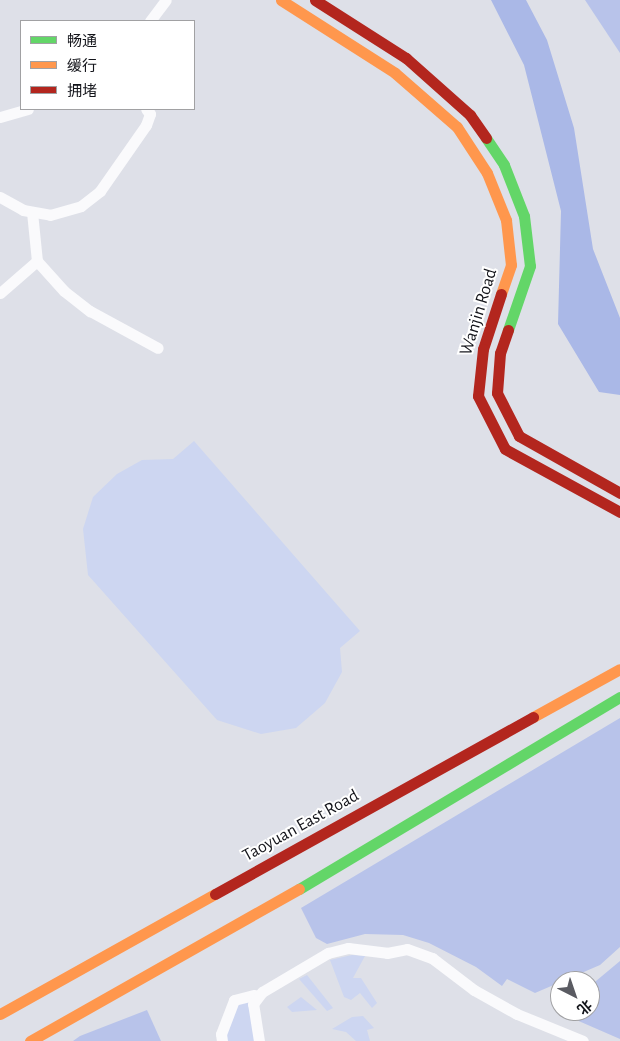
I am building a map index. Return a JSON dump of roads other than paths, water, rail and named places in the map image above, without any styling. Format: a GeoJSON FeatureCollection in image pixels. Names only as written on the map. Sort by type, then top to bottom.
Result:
{"type":"FeatureCollection","features":[{"type":"Feature","properties":{"kind":"main road","name":"Wanjin Road"},"geometry":{"type":"LineString","coordinates":[[281,0],[395,73],[457,128],[482,166],[506,220],[511,265],[483,349],[478,396],[505,449],[620,512]]}},
{"type":"Feature","properties":{"kind":"main road","name":"Wanjin Road"},"geometry":{"type":"LineString","coordinates":[[315,0],[406,58],[470,115],[504,165],[524,216],[530,266],[522,298],[500,353],[497,393],[519,436],[620,493]]}},
{"type":"Feature","properties":{"kind":"main road","name":"Taoyuan East Road"},"geometry":{"type":"LineString","coordinates":[[0,1014],[620,669]]}},
{"type":"Feature","properties":{"kind":"main road"},"geometry":{"type":"LineString","coordinates":[[30,1041],[279,902],[620,698]]}},
{"type":"Feature","properties":{"kind":"street"},"geometry":{"type":"LineString","coordinates":[[151,20],[166,0]]}},
{"type":"Feature","properties":{"kind":"street"},"geometry":{"type":"LineString","coordinates":[[0,117],[24,110]]}},
{"type":"Feature","properties":{"kind":"street"},"geometry":{"type":"LineString","coordinates":[[0,198],[32,212],[50,215],[81,206],[100,190],[146,125],[150,114],[147,110]]}},
{"type":"Feature","properties":{"kind":"street"},"geometry":{"type":"LineString","coordinates":[[32,212],[37,261],[64,291],[90,311],[158,348]]}},
{"type":"Feature","properties":{"kind":"street"},"geometry":{"type":"LineString","coordinates":[[0,293],[37,261]]}},
{"type":"Feature","properties":{"kind":"street"},"geometry":{"type":"LineString","coordinates":[[259,1041],[253,1004],[262,992],[328,953],[348,948],[387,953],[407,949],[432,958],[474,990],[518,1014],[583,1041]]}},
{"type":"Feature","properties":{"kind":"street"},"geometry":{"type":"LineString","coordinates":[[222,1041],[221,1034],[234,1000],[254,995]]}}]}
